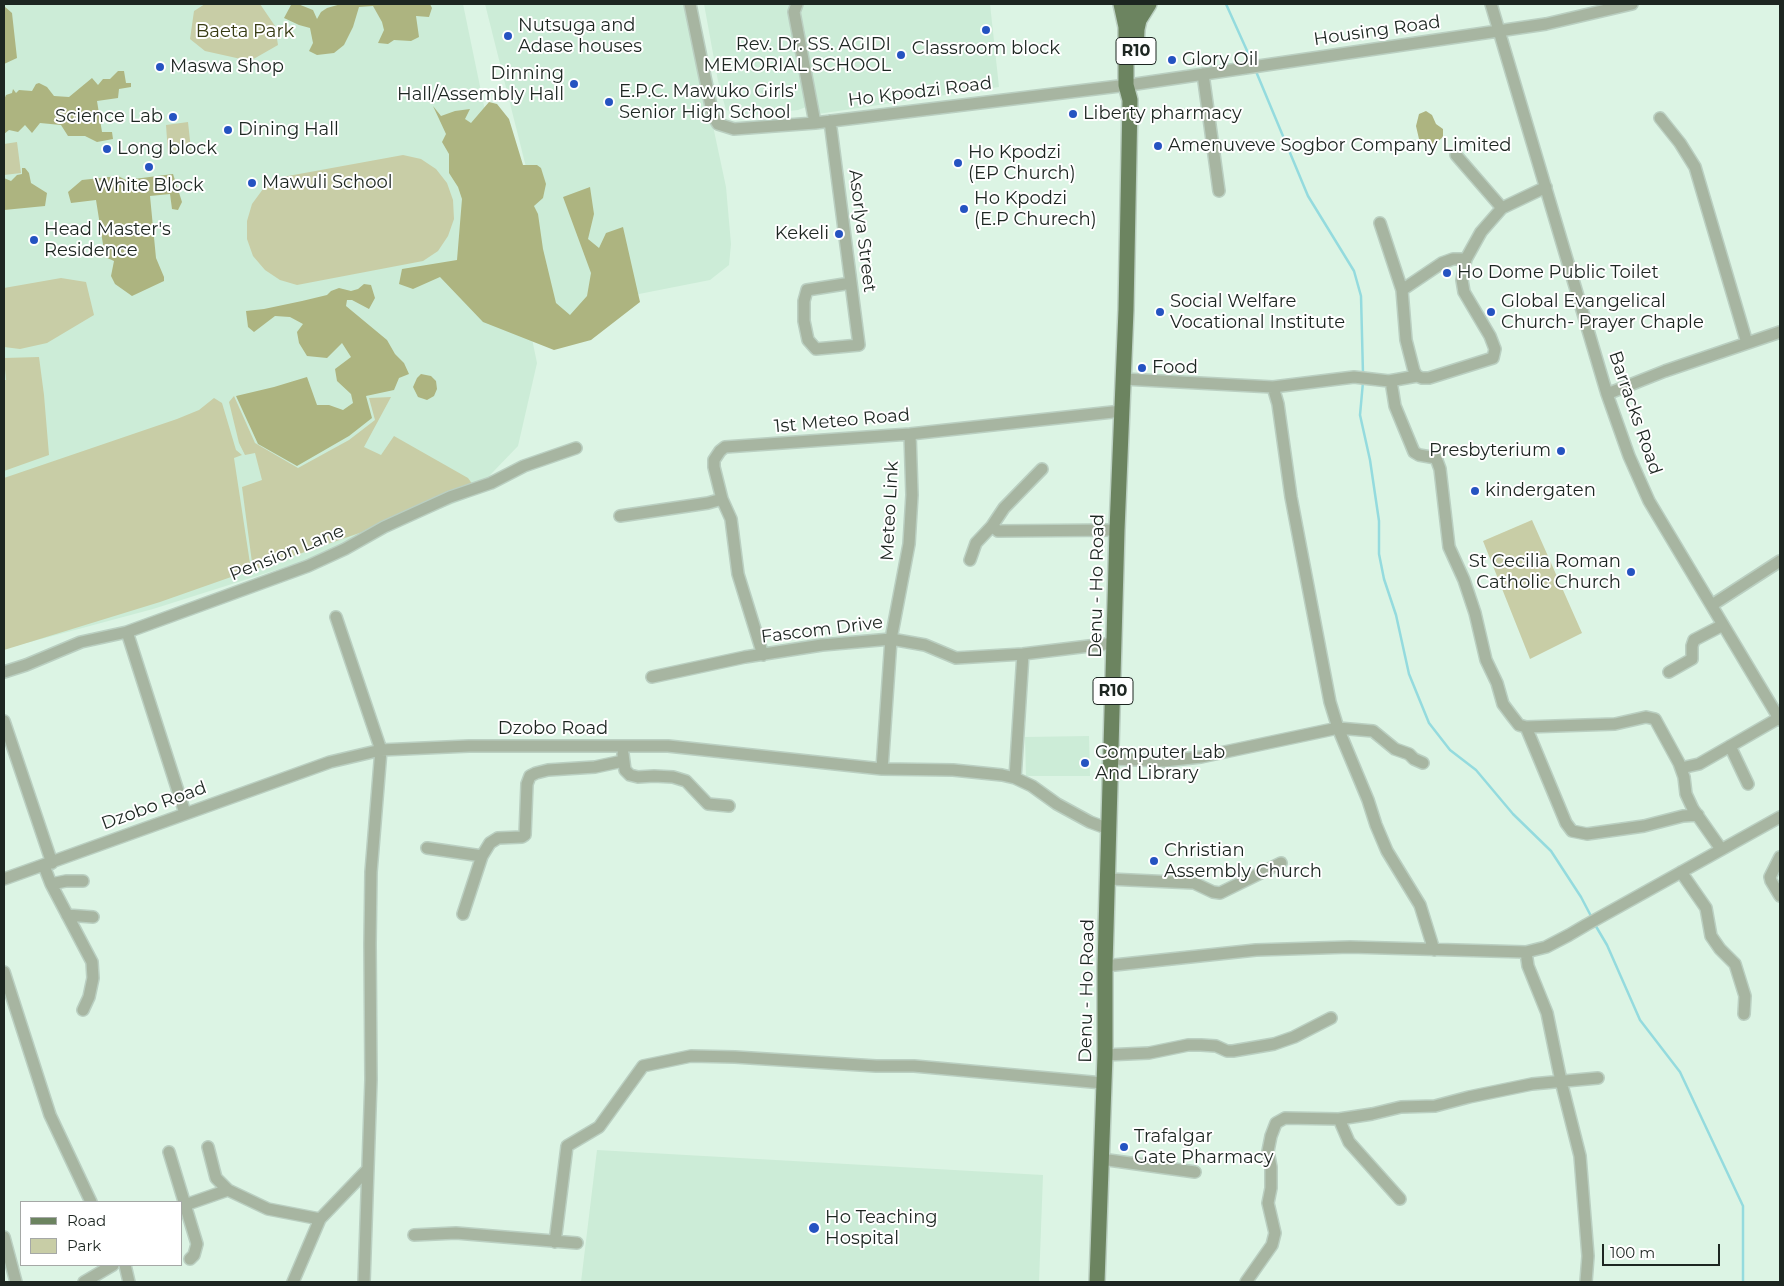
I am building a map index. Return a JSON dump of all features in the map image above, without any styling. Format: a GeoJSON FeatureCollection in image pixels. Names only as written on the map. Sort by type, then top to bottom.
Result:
{"type":"FeatureCollection","features":[{"type":"Feature","properties":{"kind":"main road"},"geometry":{"type":"LineString","coordinates":[[1121,4],[1126,27]]}},
{"type":"Feature","properties":{"kind":"main road","name":"Denu - Ho Road"},"geometry":{"type":"LineString","coordinates":[[1131,85],[1126,27],[1129,18],[1144,5]]}},
{"type":"Feature","properties":{"kind":"main road","name":"Denu - Ho Road"},"geometry":{"type":"LineString","coordinates":[[1097,1282],[1117,530],[1124,378],[1130,100],[1137,29],[1144,5]]}},
{"type":"Feature","properties":{"kind":"street","name":"Ho Kpodzi Road"},"geometry":{"type":"LineString","coordinates":[[690,4],[713,116],[718,124],[734,129],[815,123],[1131,85]]}},
{"type":"Feature","properties":{"kind":"street"},"geometry":{"type":"LineString","coordinates":[[797,4],[794,12],[815,123]]}},
{"type":"Feature","properties":{"kind":"street","name":"Barracks Road"},"geometry":{"type":"LineString","coordinates":[[1491,4],[1607,394],[1640,484],[1780,719]]}},
{"type":"Feature","properties":{"kind":"street","name":"Housing Road"},"geometry":{"type":"LineString","coordinates":[[1131,85],[1546,24],[1618,5],[1632,4]]}},
{"type":"Feature","properties":{"kind":"street"},"geometry":{"type":"LineString","coordinates":[[1203,74],[1219,191]]}},
{"type":"Feature","properties":{"kind":"street"},"geometry":{"type":"LineString","coordinates":[[1660,118],[1696,167],[1747,344]]}},
{"type":"Feature","properties":{"kind":"street","name":"Asorlya Street"},"geometry":{"type":"LineString","coordinates":[[830,121],[851,283],[859,345],[816,349],[808,340],[804,321],[804,301],[807,290],[851,283]]}},
{"type":"Feature","properties":{"kind":"street"},"geometry":{"type":"LineString","coordinates":[[1456,154],[1502,208]]}},
{"type":"Feature","properties":{"kind":"street"},"geometry":{"type":"LineString","coordinates":[[1124,378],[1273,387],[1363,379],[1391,381],[1419,377],[1429,378],[1493,358],[1495,349],[1490,336],[1464,292],[1462,280],[1466,260],[1481,232],[1502,208],[1546,187]]}},
{"type":"Feature","properties":{"kind":"street"},"geometry":{"type":"LineString","coordinates":[[1380,223],[1402,290],[1406,340],[1411,364],[1419,377]]}},
{"type":"Feature","properties":{"kind":"street"},"geometry":{"type":"LineString","coordinates":[[1402,290],[1442,263],[1453,258],[1466,260]]}},
{"type":"Feature","properties":{"kind":"street"},"geometry":{"type":"LineString","coordinates":[[1607,394],[1780,332]]}},
{"type":"Feature","properties":{"kind":"street"},"geometry":{"type":"LineString","coordinates":[[1391,381],[1395,406],[1414,452],[1436,458],[1440,469],[1449,547],[1464,580],[1486,660],[1497,683],[1503,704],[1519,725],[1526,727],[1615,724],[1651,717],[1655,719],[1681,768],[1686,794],[1721,848]]}},
{"type":"Feature","properties":{"kind":"street"},"geometry":{"type":"LineString","coordinates":[[1273,387],[1278,404],[1291,496],[1330,702],[1338,728],[1387,851],[1420,905],[1434,950]]}},
{"type":"Feature","properties":{"kind":"street","name":"1st Meteo Road"},"geometry":{"type":"LineString","coordinates":[[722,499],[714,460],[725,447],[910,434],[1122,411]]}},
{"type":"Feature","properties":{"kind":"street","name":"Meteo Link"},"geometry":{"type":"LineString","coordinates":[[882,769],[891,639],[909,544],[912,495],[910,434]]}},
{"type":"Feature","properties":{"kind":"street","name":"Pension Lane"},"geometry":{"type":"LineString","coordinates":[[4,672],[81,642],[127,632],[308,566],[345,550],[384,527],[450,497],[491,483],[524,466],[576,448]]}},
{"type":"Feature","properties":{"kind":"street"},"geometry":{"type":"LineString","coordinates":[[970,560],[976,543],[992,526],[1004,508],[1042,469]]}},
{"type":"Feature","properties":{"kind":"street"},"geometry":{"type":"LineString","coordinates":[[620,516],[708,503],[722,499],[731,519],[738,574],[763,655]]}},
{"type":"Feature","properties":{"kind":"street"},"geometry":{"type":"LineString","coordinates":[[992,526],[998,531],[1117,530]]}},
{"type":"Feature","properties":{"kind":"street"},"geometry":{"type":"LineString","coordinates":[[1712,605],[1780,561]]}},
{"type":"Feature","properties":{"kind":"street"},"geometry":{"type":"LineString","coordinates":[[336,617],[381,750],[371,872],[371,1080],[364,1282]]}},
{"type":"Feature","properties":{"kind":"street"},"geometry":{"type":"LineString","coordinates":[[1669,672],[1692,658],[1694,640],[1724,625]]}},
{"type":"Feature","properties":{"kind":"street"},"geometry":{"type":"LineString","coordinates":[[127,632],[185,813]]}},
{"type":"Feature","properties":{"kind":"street","name":"Fascom Drive"},"geometry":{"type":"LineString","coordinates":[[652,677],[822,645],[891,639],[925,645],[956,658],[1023,654],[1114,644]]}},
{"type":"Feature","properties":{"kind":"street"},"geometry":{"type":"LineString","coordinates":[[1016,778],[1023,654]]}},
{"type":"Feature","properties":{"kind":"street"},"geometry":{"type":"LineString","coordinates":[[1681,768],[1699,764],[1780,719]]}},
{"type":"Feature","properties":{"kind":"street"},"geometry":{"type":"LineString","coordinates":[[4,721],[48,864],[50,884],[92,962],[93,978],[89,997],[83,1010]]}},
{"type":"Feature","properties":{"kind":"street"},"geometry":{"type":"LineString","coordinates":[[1526,727],[1566,823],[1572,831],[1587,834],[1644,826],[1682,816],[1698,815]]}},
{"type":"Feature","properties":{"kind":"street"},"geometry":{"type":"LineString","coordinates":[[1112,759],[1164,761],[1201,757],[1338,728],[1374,731],[1395,749],[1409,754],[1414,759],[1423,763]]}},
{"type":"Feature","properties":{"kind":"street","name":"Dzobo Road"},"geometry":{"type":"LineString","coordinates":[[4,879],[330,762],[381,750],[469,746],[668,746],[882,769],[953,770],[1002,775],[1016,778],[1090,822],[1109,828]]}},
{"type":"Feature","properties":{"kind":"street"},"geometry":{"type":"LineString","coordinates":[[1730,746],[1748,784]]}},
{"type":"Feature","properties":{"kind":"street"},"geometry":{"type":"LineString","coordinates":[[624,747],[623,761],[625,770],[630,775],[638,778],[654,776],[673,777],[686,781],[708,804],[729,806]]}},
{"type":"Feature","properties":{"kind":"street"},"geometry":{"type":"LineString","coordinates":[[463,914],[482,856],[490,843],[498,838],[522,837],[525,835],[527,784],[530,776],[548,770],[595,767],[623,761]]}},
{"type":"Feature","properties":{"kind":"street"},"geometry":{"type":"LineString","coordinates":[[1105,966],[1256,950],[1350,947],[1526,952],[1546,947],[1569,936],[1721,848],[1780,817]]}},
{"type":"Feature","properties":{"kind":"street"},"geometry":{"type":"LineString","coordinates":[[428,848],[482,856]]}},
{"type":"Feature","properties":{"kind":"street"},"geometry":{"type":"LineString","coordinates":[[1780,857],[1770,877],[1780,896]]}},
{"type":"Feature","properties":{"kind":"street"},"geometry":{"type":"LineString","coordinates":[[1108,879],[1194,883],[1220,893],[1281,864]]}},
{"type":"Feature","properties":{"kind":"street"},"geometry":{"type":"LineString","coordinates":[[1681,872],[1706,908],[1711,936],[1720,949],[1735,964],[1745,996],[1744,1014]]}},
{"type":"Feature","properties":{"kind":"street"},"geometry":{"type":"LineString","coordinates":[[50,884],[82,881]]}},
{"type":"Feature","properties":{"kind":"street"},"geometry":{"type":"LineString","coordinates":[[67,915],[93,917]]}},
{"type":"Feature","properties":{"kind":"street"},"geometry":{"type":"LineString","coordinates":[[1526,952],[1528,966],[1547,1012],[1560,1080],[1580,1156],[1588,1256],[1586,1282]]}},
{"type":"Feature","properties":{"kind":"street"},"geometry":{"type":"LineString","coordinates":[[4,972],[50,1115],[91,1201]]}},
{"type":"Feature","properties":{"kind":"street"},"geometry":{"type":"LineString","coordinates":[[1104,1055],[1149,1053],[1188,1045],[1216,1046],[1227,1051],[1233,1051],[1274,1044],[1294,1037],[1331,1018]]}},
{"type":"Feature","properties":{"kind":"street"},"geometry":{"type":"LineString","coordinates":[[555,1242],[567,1146],[599,1127],[643,1066],[691,1056],[735,1057],[866,1066],[914,1066],[1103,1083]]}},
{"type":"Feature","properties":{"kind":"street"},"geometry":{"type":"LineString","coordinates":[[1246,1282],[1272,1245],[1275,1233],[1268,1203],[1271,1188],[1271,1167],[1268,1151],[1270,1136],[1276,1123],[1286,1118],[1339,1119],[1401,1107],[1435,1106],[1532,1084],[1598,1078]]}},
{"type":"Feature","properties":{"kind":"street"},"geometry":{"type":"LineString","coordinates":[[1339,1119],[1349,1142],[1400,1199]]}},
{"type":"Feature","properties":{"kind":"street"},"geometry":{"type":"LineString","coordinates":[[208,1147],[216,1178],[228,1190],[268,1209],[320,1219]]}},
{"type":"Feature","properties":{"kind":"street"},"geometry":{"type":"LineString","coordinates":[[170,1152],[197,1244],[197,1250],[190,1258]]}},
{"type":"Feature","properties":{"kind":"street"},"geometry":{"type":"LineString","coordinates":[[1101,1159],[1195,1172]]}},
{"type":"Feature","properties":{"kind":"street"},"geometry":{"type":"LineString","coordinates":[[293,1282],[320,1219],[368,1169]]}},
{"type":"Feature","properties":{"kind":"street"},"geometry":{"type":"LineString","coordinates":[[185,1205],[228,1190]]}},
{"type":"Feature","properties":{"kind":"street"},"geometry":{"type":"LineString","coordinates":[[414,1235],[456,1233],[577,1243]]}},
{"type":"Feature","properties":{"kind":"street"},"geometry":{"type":"LineString","coordinates":[[4,1237],[16,1282]]}},
{"type":"Feature","properties":{"kind":"street"},"geometry":{"type":"LineString","coordinates":[[84,1282],[110,1266]]}},
{"type":"Feature","properties":{"kind":"street"},"geometry":{"type":"LineString","coordinates":[[124,1266],[129,1282]]}},
{"type":"Feature","properties":{"kind":"shaded area","name":"Mawuli School"},"geometry":{"type":"Polygon","coordinates":[[[4,4],[463,4],[537,363],[518,446],[468,498],[314,558],[153,609],[4,649],[4,4]]]}},
{"type":"Feature","properties":{"kind":"shaded area"},"geometry":{"type":"Polygon","coordinates":[[[485,4],[687,4],[726,187],[731,244],[729,265],[710,280],[639,294],[605,323],[583,323],[554,310],[529,179],[485,4]]]}},
{"type":"Feature","properties":{"kind":"shaded area"},"geometry":{"type":"Polygon","coordinates":[[[704,4],[790,4],[789,10],[806,107],[798,110],[746,116],[726,110],[718,81],[704,4]]]}},
{"type":"Feature","properties":{"kind":"shaded area","name":"Rev. Dr. SS. AGIDI MEMORIAL SCHOOL"},"geometry":{"type":"Polygon","coordinates":[[[801,4],[990,4],[999,87],[818,114],[799,11],[801,4]]]}},
{"type":"Feature","properties":{"kind":"shaded area"},"geometry":{"type":"Polygon","coordinates":[[[1089,736],[1090,776],[1026,776],[1025,737],[1089,736]]]}},
{"type":"Feature","properties":{"kind":"shaded area","name":"Ho Teaching Hospital"},"geometry":{"type":"Polygon","coordinates":[[[597,1150],[1043,1175],[1039,1282],[581,1282],[597,1150]]]}},
{"type":"Feature","properties":{"kind":"green space","name":"Baeta Park"},"geometry":{"type":"Polygon","coordinates":[[[205,4],[260,4],[275,26],[278,45],[250,61],[205,51],[190,39],[194,11],[205,4]]]}},
{"type":"Feature","properties":{"kind":"green space"},"geometry":{"type":"Polygon","coordinates":[[[298,4],[313,10],[317,19],[321,12],[327,8],[341,4],[430,4],[432,8],[429,17],[416,16],[419,37],[411,41],[394,40],[388,44],[378,43],[384,30],[382,22],[373,6],[359,7],[353,27],[344,45],[334,53],[317,55],[309,51],[313,43],[310,28],[284,18],[291,5],[298,4]]]}},
{"type":"Feature","properties":{"kind":"green space"},"geometry":{"type":"Polygon","coordinates":[[[4,6],[12,13],[17,58],[4,64],[4,6]]]}},
{"type":"Feature","properties":{"kind":"green space"},"geometry":{"type":"Polygon","coordinates":[[[118,71],[124,71],[126,83],[131,83],[131,87],[119,89],[118,98],[97,101],[102,132],[112,132],[113,139],[97,142],[85,136],[68,136],[61,125],[40,123],[32,133],[25,125],[18,132],[9,130],[4,134],[4,100],[6,95],[12,93],[13,89],[16,93],[19,90],[32,91],[36,84],[39,83],[47,87],[54,96],[69,97],[92,78],[98,85],[103,79],[110,79],[118,71]]]}},
{"type":"Feature","properties":{"kind":"green space"},"geometry":{"type":"Polygon","coordinates":[[[489,102],[497,104],[509,119],[523,165],[537,165],[541,168],[546,184],[543,198],[534,206],[538,214],[543,249],[556,303],[570,315],[587,296],[591,273],[563,197],[590,187],[594,214],[588,239],[599,248],[606,233],[623,227],[640,302],[591,340],[554,350],[483,322],[440,277],[413,289],[399,284],[402,269],[457,260],[462,199],[458,187],[449,173],[449,154],[442,142],[446,134],[433,106],[441,116],[455,111],[470,109],[465,119],[471,123],[489,102]]]}},
{"type":"Feature","properties":{"kind":"green space"},"geometry":{"type":"Polygon","coordinates":[[[1426,111],[1432,115],[1436,124],[1443,129],[1443,137],[1430,148],[1419,139],[1416,126],[1419,114],[1426,111]]]}},
{"type":"Feature","properties":{"kind":"green space"},"geometry":{"type":"Polygon","coordinates":[[[188,122],[191,150],[168,153],[166,125],[188,122]]]}},
{"type":"Feature","properties":{"kind":"green space"},"geometry":{"type":"Polygon","coordinates":[[[17,142],[21,173],[4,175],[4,144],[17,142]]]}},
{"type":"Feature","properties":{"kind":"green space"},"geometry":{"type":"Polygon","coordinates":[[[403,155],[421,159],[436,169],[447,183],[453,200],[454,219],[448,236],[438,251],[423,261],[297,285],[280,280],[265,270],[253,256],[247,239],[247,221],[252,204],[263,189],[277,178],[403,155]]]}},
{"type":"Feature","properties":{"kind":"green space"},"geometry":{"type":"Polygon","coordinates":[[[22,168],[25,168],[29,173],[31,183],[47,193],[45,206],[4,210],[4,178],[11,181],[17,175],[22,174],[22,168]]]}},
{"type":"Feature","properties":{"kind":"green space"},"geometry":{"type":"Polygon","coordinates":[[[173,174],[182,202],[178,210],[172,209],[170,194],[150,196],[156,258],[164,281],[132,296],[115,284],[111,276],[114,261],[105,257],[96,200],[71,203],[68,192],[82,180],[118,176],[126,180],[173,174]]]}},
{"type":"Feature","properties":{"kind":"green space"},"geometry":{"type":"Polygon","coordinates":[[[61,278],[86,282],[94,315],[47,343],[20,349],[4,347],[4,288],[61,278]]]}},
{"type":"Feature","properties":{"kind":"green space"},"geometry":{"type":"Polygon","coordinates":[[[364,284],[371,285],[375,298],[369,309],[352,300],[347,300],[346,306],[387,340],[395,354],[404,363],[409,374],[399,378],[394,390],[366,396],[372,418],[349,436],[297,466],[258,444],[236,396],[307,377],[317,405],[329,405],[343,410],[353,403],[351,394],[337,381],[335,369],[351,357],[342,343],[327,358],[307,356],[299,343],[297,332],[303,324],[290,317],[275,316],[254,332],[248,327],[246,311],[264,309],[327,295],[339,288],[351,291],[358,289],[364,284]]]}},
{"type":"Feature","properties":{"kind":"green space"},"geometry":{"type":"Polygon","coordinates":[[[39,357],[49,455],[4,471],[4,380],[6,380],[4,358],[39,357]]]}},
{"type":"Feature","properties":{"kind":"green space"},"geometry":{"type":"Polygon","coordinates":[[[421,374],[431,376],[436,381],[437,389],[434,396],[427,400],[418,397],[413,387],[421,374]]]}},
{"type":"Feature","properties":{"kind":"green space"},"geometry":{"type":"Polygon","coordinates":[[[234,396],[255,443],[298,468],[349,440],[375,420],[369,398],[391,397],[364,447],[381,455],[394,436],[468,478],[473,485],[466,496],[253,570],[242,487],[262,480],[255,453],[245,455],[239,443],[229,402],[234,396]]]}},
{"type":"Feature","properties":{"kind":"green space"},"geometry":{"type":"Polygon","coordinates":[[[214,398],[222,403],[236,450],[242,455],[234,458],[251,570],[160,602],[4,650],[4,478],[177,419],[199,410],[214,398]]]}},
{"type":"Feature","properties":{"kind":"green space"},"geometry":{"type":"Polygon","coordinates":[[[1532,520],[1582,633],[1530,659],[1483,541],[1532,520]]]}},
{"type":"Feature","properties":{"kind":"waterway"},"geometry":{"type":"LineString","coordinates":[[1226,4],[1253,64]]}},
{"type":"Feature","properties":{"kind":"waterway"},"geometry":{"type":"LineString","coordinates":[[1255,69],[1308,196],[1354,271],[1361,296],[1363,374]]}},
{"type":"Feature","properties":{"kind":"waterway"},"geometry":{"type":"LineString","coordinates":[[1363,382],[1360,415],[1370,460],[1379,521],[1379,554],[1384,579],[1396,615],[1409,674],[1429,723],[1450,750],[1476,770],[1513,814],[1551,851],[1581,897],[1592,918]]}},
{"type":"Feature","properties":{"kind":"waterway"},"geometry":{"type":"LineString","coordinates":[[1594,923],[1607,945],[1640,1020],[1680,1072],[1743,1206],[1743,1282]]}},
{"type":"Feature","properties":{"kind":"place","name":"Classroom block"},"geometry":{"type":"Point","coordinates":[986,30]}},
{"type":"Feature","properties":{"kind":"place","name":"Nutsuga and Adase houses"},"geometry":{"type":"Point","coordinates":[508,36]}},
{"type":"Feature","properties":{"kind":"place","name":"Rev. Dr. SS. AGIDI MEMORIAL SCHOOL"},"geometry":{"type":"Point","coordinates":[901,55]}},
{"type":"Feature","properties":{"kind":"place","name":"Glory Oil"},"geometry":{"type":"Point","coordinates":[1172,60]}},
{"type":"Feature","properties":{"kind":"place","name":"Maswa Shop"},"geometry":{"type":"Point","coordinates":[160,67]}},
{"type":"Feature","properties":{"kind":"place","name":"Dinning Hall/Assembly Hall"},"geometry":{"type":"Point","coordinates":[574,84]}},
{"type":"Feature","properties":{"kind":"place","name":"E.P.C. Mawuko Girls' Senior High School"},"geometry":{"type":"Point","coordinates":[609,102]}},
{"type":"Feature","properties":{"kind":"place","name":"Liberty pharmacy"},"geometry":{"type":"Point","coordinates":[1073,114]}},
{"type":"Feature","properties":{"kind":"place","name":"Science Lab"},"geometry":{"type":"Point","coordinates":[173,117]}},
{"type":"Feature","properties":{"kind":"place","name":"Dining Hall"},"geometry":{"type":"Point","coordinates":[228,130]}},
{"type":"Feature","properties":{"kind":"place","name":"Amenuveve Sogbor Company Limited"},"geometry":{"type":"Point","coordinates":[1158,146]}},
{"type":"Feature","properties":{"kind":"place","name":"Long block"},"geometry":{"type":"Point","coordinates":[107,149]}},
{"type":"Feature","properties":{"kind":"place","name":"Ho Kpodzi (EP Church)"},"geometry":{"type":"Point","coordinates":[958,163]}},
{"type":"Feature","properties":{"kind":"place","name":"White Block"},"geometry":{"type":"Point","coordinates":[149,167]}},
{"type":"Feature","properties":{"kind":"place","name":"Mawuli School"},"geometry":{"type":"Point","coordinates":[252,183]}},
{"type":"Feature","properties":{"kind":"place","name":"Ho Kpodzi (E.P Churech)"},"geometry":{"type":"Point","coordinates":[964,209]}},
{"type":"Feature","properties":{"kind":"place","name":"Kekeli"},"geometry":{"type":"Point","coordinates":[839,234]}},
{"type":"Feature","properties":{"kind":"place","name":"Head Master's Residence"},"geometry":{"type":"Point","coordinates":[34,240]}},
{"type":"Feature","properties":{"kind":"place","name":"Ho Dome Public Toilet"},"geometry":{"type":"Point","coordinates":[1447,273]}},
{"type":"Feature","properties":{"kind":"place","name":"Social Welfare Vocational Institute"},"geometry":{"type":"Point","coordinates":[1160,312]}},
{"type":"Feature","properties":{"kind":"place","name":"Global Evangelical Church- Prayer Chaple"},"geometry":{"type":"Point","coordinates":[1491,312]}},
{"type":"Feature","properties":{"kind":"place","name":"Food"},"geometry":{"type":"Point","coordinates":[1142,368]}},
{"type":"Feature","properties":{"kind":"place","name":"Presbyterium"},"geometry":{"type":"Point","coordinates":[1561,451]}},
{"type":"Feature","properties":{"kind":"place","name":"kindergaten"},"geometry":{"type":"Point","coordinates":[1475,491]}},
{"type":"Feature","properties":{"kind":"place","name":"St Cecilia Roman Catholic Church"},"geometry":{"type":"Point","coordinates":[1631,572]}},
{"type":"Feature","properties":{"kind":"place","name":"Computer Lab And Library"},"geometry":{"type":"Point","coordinates":[1085,763]}},
{"type":"Feature","properties":{"kind":"place","name":"Christian Assembly Church"},"geometry":{"type":"Point","coordinates":[1154,861]}},
{"type":"Feature","properties":{"kind":"place","name":"Trafalgar Gate Pharmacy"},"geometry":{"type":"Point","coordinates":[1124,1147]}},
{"type":"Feature","properties":{"kind":"place","name":"Ho Teaching Hospital"},"geometry":{"type":"Point","coordinates":[814,1228]}}]}
